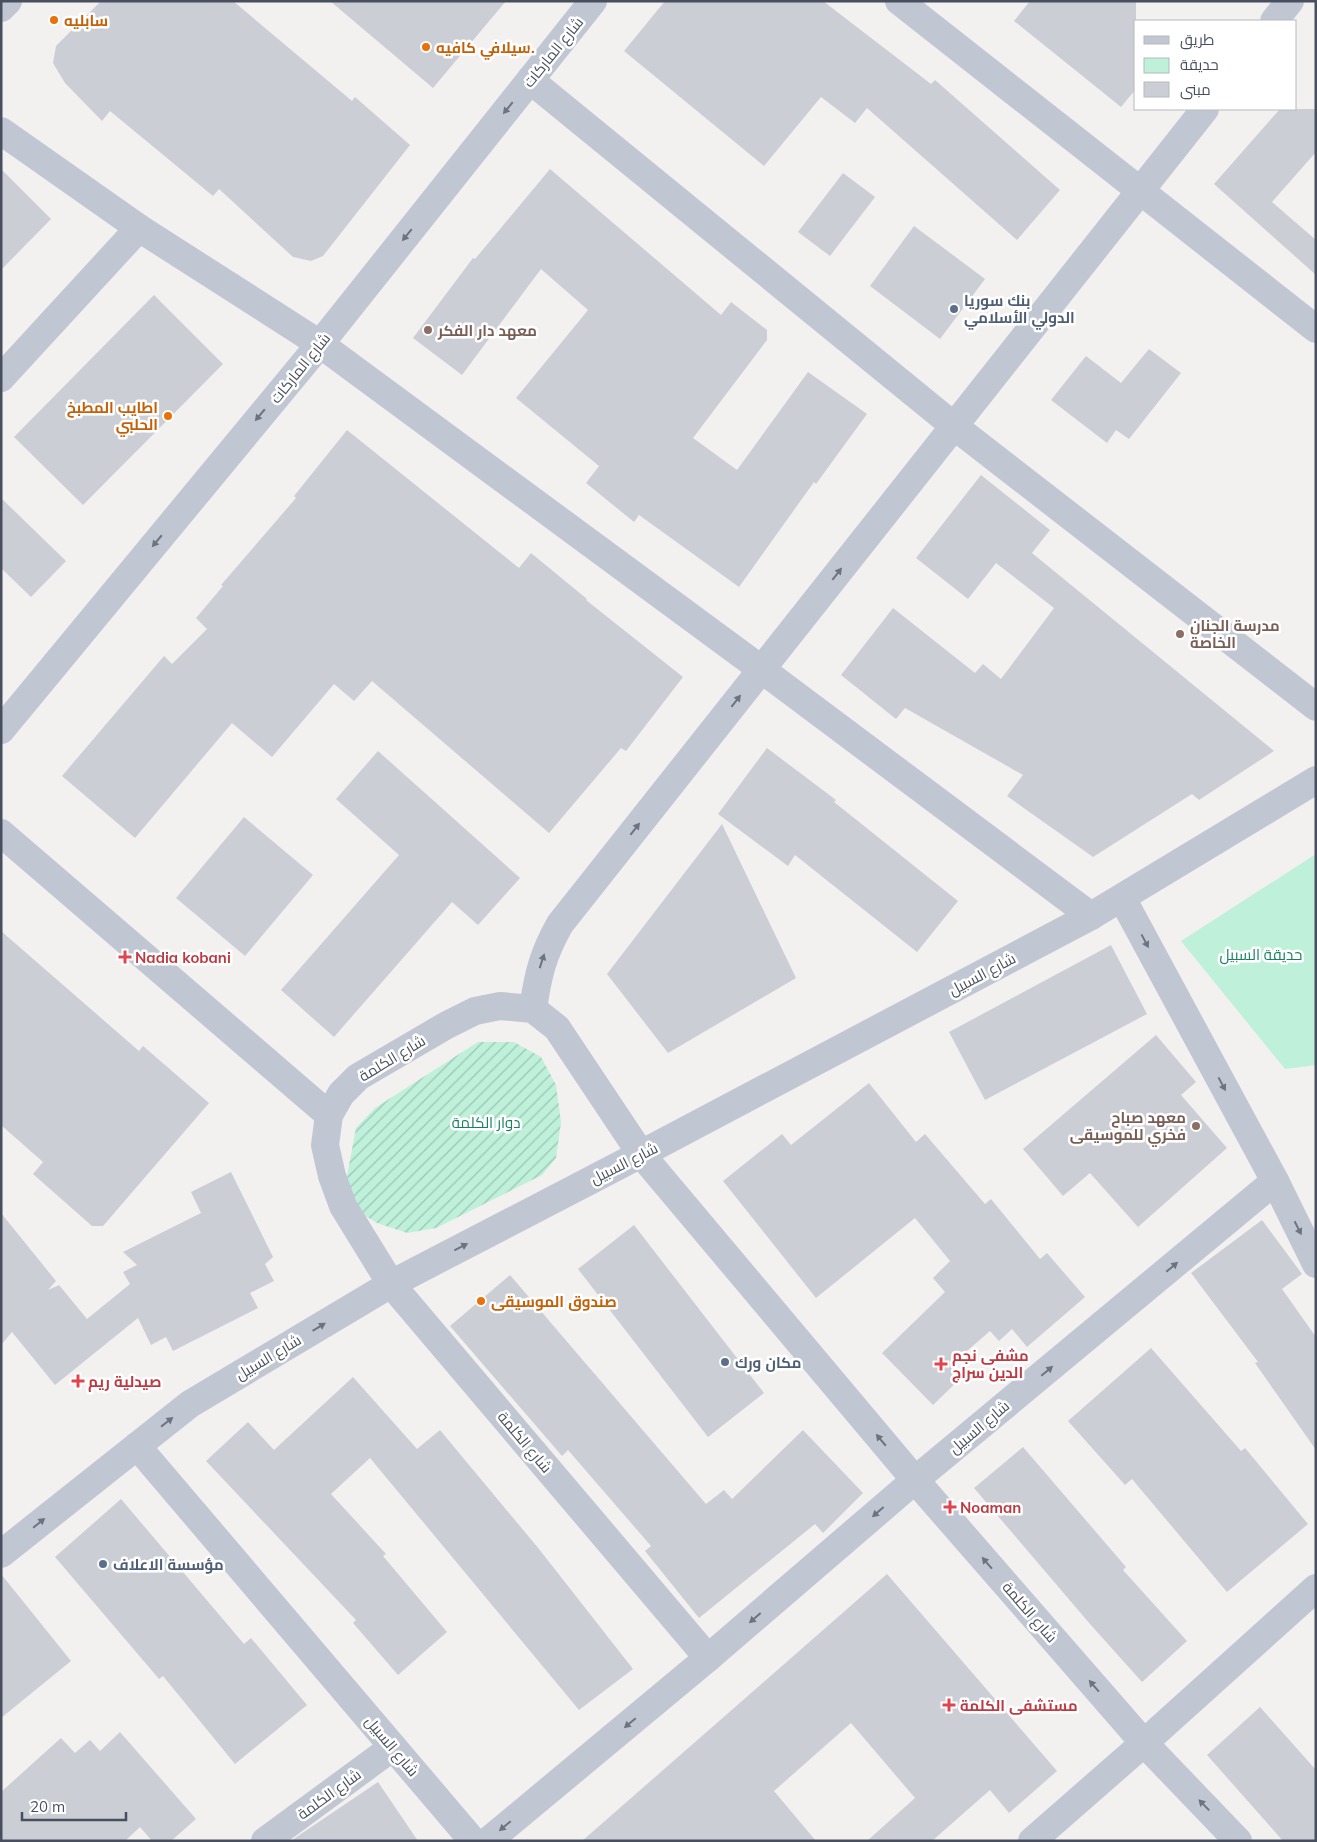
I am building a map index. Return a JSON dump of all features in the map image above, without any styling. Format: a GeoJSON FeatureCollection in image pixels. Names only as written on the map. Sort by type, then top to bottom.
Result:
{"type":"FeatureCollection","features":[{"type":"Feature","properties":{"kind":"street"},"geometry":{"type":"LineString","coordinates":[[1,8],[8,1]]}},
{"type":"Feature","properties":{"kind":"street","name":"شارع الماركات"},"geometry":{"type":"LineString","coordinates":[[1,730],[320,344],[593,1]]}},
{"type":"Feature","properties":{"kind":"street"},"geometry":{"type":"LineString","coordinates":[[899,1],[1316,329]]}},
{"type":"Feature","properties":{"kind":"street"},"geometry":{"type":"LineString","coordinates":[[1275,20],[1290,1]]}},
{"type":"Feature","properties":{"kind":"street"},"geometry":{"type":"LineString","coordinates":[[530,80],[954,426],[1316,707]]}},
{"type":"Feature","properties":{"kind":"street"},"geometry":{"type":"LineString","coordinates":[[533,1009],[540,968],[546,949],[560,924],[1204,110]]}},
{"type":"Feature","properties":{"kind":"street"},"geometry":{"type":"LineString","coordinates":[[1,131],[139,228],[320,344],[761,669],[1091,916]]}},
{"type":"Feature","properties":{"kind":"street"},"geometry":{"type":"LineString","coordinates":[[1,378],[139,228]]}},
{"type":"Feature","properties":{"kind":"street","name":"شارع السبيل"},"geometry":{"type":"LineString","coordinates":[[1,1554],[190,1404],[390,1284],[642,1154],[1091,916],[1316,780]]}},
{"type":"Feature","properties":{"kind":"street"},"geometry":{"type":"LineString","coordinates":[[1,833],[329,1115]]}},
{"type":"Feature","properties":{"kind":"street"},"geometry":{"type":"LineString","coordinates":[[1122,898],[1275,1181],[1316,1264]]}},
{"type":"Feature","properties":{"kind":"street","name":"شارع الكلمة"},"geometry":{"type":"LineString","coordinates":[[708,1658],[390,1284],[344,1206],[332,1176],[324,1145],[329,1115],[341,1094],[358,1077],[447,1025],[475,1011],[500,1006],[533,1009],[557,1028],[642,1154],[915,1480],[1144,1743],[1238,1841]]}},
{"type":"Feature","properties":{"kind":"street","name":"شارع السبيل"},"geometry":{"type":"LineString","coordinates":[[915,1480],[1275,1181]]}},
{"type":"Feature","properties":{"kind":"street","name":"شارع السبيل"},"geometry":{"type":"LineString","coordinates":[[136,1446],[472,1841]]}},
{"type":"Feature","properties":{"kind":"street"},"geometry":{"type":"LineString","coordinates":[[488,1841],[708,1658],[915,1480]]}},
{"type":"Feature","properties":{"kind":"street"},"geometry":{"type":"LineString","coordinates":[[1032,1841],[1316,1588]]}},
{"type":"Feature","properties":{"kind":"street","name":"شارع الكلمة"},"geometry":{"type":"LineString","coordinates":[[265,1841],[393,1747]]}},
{"type":"Feature","properties":{"kind":"green space","name":"حديقة السبيل"},"geometry":{"type":"Polygon","coordinates":[[[1316,854],[1316,1065],[1285,1069],[1181,941],[1316,854]]]}},
{"type":"Feature","properties":{"kind":"green space","name":"دوار الكلمة"},"geometry":{"type":"Polygon","coordinates":[[[478,1042],[514,1042],[541,1057],[556,1085],[561,1122],[556,1158],[542,1175],[436,1228],[407,1233],[377,1223],[353,1208],[347,1176],[356,1128],[375,1108],[478,1042]]]}},
{"type":"Feature","properties":{"kind":"building"},"geometry":{"type":"Polygon","coordinates":[[[101,1],[233,1],[352,101],[355,97],[410,145],[323,256],[311,261],[293,257],[219,189],[213,196],[110,111],[102,121],[65,83],[53,63],[56,46],[101,1]]]}},
{"type":"Feature","properties":{"kind":"building"},"geometry":{"type":"Polygon","coordinates":[[[330,1],[506,1],[433,88],[330,1]]]}},
{"type":"Feature","properties":{"kind":"building"},"geometry":{"type":"Polygon","coordinates":[[[665,1],[823,1],[931,84],[935,80],[1060,190],[1017,240],[867,108],[855,123],[821,97],[764,166],[624,51],[665,1]]]}},
{"type":"Feature","properties":{"kind":"building"},"geometry":{"type":"Polygon","coordinates":[[[1030,1],[1136,1],[1136,20],[1134,20],[1134,91],[1121,107],[1014,21],[1030,1]]]}},
{"type":"Feature","properties":{"kind":"building"},"geometry":{"type":"Polygon","coordinates":[[[1316,109],[1316,152],[1272,202],[1316,240],[1316,275],[1214,184],[1279,110],[1316,109]]]}},
{"type":"Feature","properties":{"kind":"building"},"geometry":{"type":"Polygon","coordinates":[[[1,169],[51,219],[1,270],[1,169]]]}},
{"type":"Feature","properties":{"kind":"building"},"geometry":{"type":"Polygon","coordinates":[[[550,169],[721,315],[731,302],[767,330],[767,340],[693,438],[737,470],[808,372],[867,414],[816,484],[814,482],[739,587],[639,515],[634,522],[586,483],[599,466],[516,398],[588,310],[541,269],[462,375],[413,338],[473,258],[475,259],[550,169]]]}},
{"type":"Feature","properties":{"kind":"building"},"geometry":{"type":"Polygon","coordinates":[[[843,173],[875,197],[830,256],[798,232],[843,173]]]}},
{"type":"Feature","properties":{"kind":"building"},"geometry":{"type":"Polygon","coordinates":[[[914,226],[985,279],[940,339],[870,286],[914,226]]]}},
{"type":"Feature","properties":{"kind":"building"},"geometry":{"type":"Polygon","coordinates":[[[154,295],[223,364],[83,505],[14,437],[154,295]]]}},
{"type":"Feature","properties":{"kind":"building"},"geometry":{"type":"Polygon","coordinates":[[[1149,349],[1181,373],[1129,439],[1116,430],[1107,443],[1051,400],[1086,356],[1121,383],[1149,349]]]}},
{"type":"Feature","properties":{"kind":"building"},"geometry":{"type":"Polygon","coordinates":[[[347,430],[519,568],[531,553],[586,600],[683,677],[626,751],[621,748],[549,833],[372,681],[354,701],[334,684],[272,757],[232,723],[135,838],[62,776],[164,656],[172,664],[207,629],[196,618],[223,586],[221,585],[296,498],[294,496],[347,430]]]}},
{"type":"Feature","properties":{"kind":"building"},"geometry":{"type":"Polygon","coordinates":[[[981,475],[1050,530],[1032,553],[1274,751],[1199,800],[1192,794],[1093,857],[1007,796],[1023,775],[905,708],[896,719],[841,675],[893,608],[975,673],[983,664],[1001,679],[1054,608],[996,563],[968,599],[916,558],[981,475]]]}},
{"type":"Feature","properties":{"kind":"building"},"geometry":{"type":"Polygon","coordinates":[[[1,498],[66,561],[31,597],[1,568],[1,498]]]}},
{"type":"Feature","properties":{"kind":"building"},"geometry":{"type":"Polygon","coordinates":[[[767,748],[836,800],[834,802],[958,901],[917,952],[795,855],[788,866],[718,814],[767,748]]]}},
{"type":"Feature","properties":{"kind":"building"},"geometry":{"type":"Polygon","coordinates":[[[378,751],[520,878],[478,925],[452,902],[334,1037],[281,990],[399,855],[336,799],[378,751]]]}},
{"type":"Feature","properties":{"kind":"building"},"geometry":{"type":"Polygon","coordinates":[[[244,817],[313,875],[245,956],[176,898],[244,817]]]}},
{"type":"Feature","properties":{"kind":"building"},"geometry":{"type":"Polygon","coordinates":[[[722,824],[796,978],[668,1053],[607,974],[722,824]]]}},
{"type":"Feature","properties":{"kind":"building"},"geometry":{"type":"Polygon","coordinates":[[[1,931],[139,1051],[143,1046],[209,1103],[103,1226],[92,1226],[33,1174],[43,1162],[1,1125],[1,931]]]}},
{"type":"Feature","properties":{"kind":"building"},"geometry":{"type":"Polygon","coordinates":[[[1111,945],[1147,1014],[985,1100],[949,1032],[1111,945]]]}},
{"type":"Feature","properties":{"kind":"building"},"geometry":{"type":"Polygon","coordinates":[[[1156,1035],[1196,1082],[1181,1095],[1227,1148],[1138,1227],[1090,1173],[1063,1196],[1023,1149],[1156,1035]]]}},
{"type":"Feature","properties":{"kind":"building"},"geometry":{"type":"Polygon","coordinates":[[[869,1083],[916,1142],[925,1134],[985,1204],[991,1199],[1040,1259],[1047,1253],[1085,1297],[1027,1347],[1012,1329],[999,1341],[990,1331],[952,1364],[963,1376],[933,1405],[882,1353],[945,1292],[933,1278],[950,1261],[915,1218],[816,1298],[723,1181],[782,1134],[791,1145],[869,1083]]]}},
{"type":"Feature","properties":{"kind":"building"},"geometry":{"type":"Polygon","coordinates":[[[231,1172],[273,1257],[265,1264],[274,1281],[250,1293],[258,1308],[173,1351],[166,1337],[151,1345],[138,1318],[55,1385],[12,1332],[1,1345],[1,1213],[56,1281],[48,1290],[59,1285],[87,1319],[130,1284],[123,1272],[137,1265],[123,1252],[201,1213],[191,1192],[231,1172]]]}},
{"type":"Feature","properties":{"kind":"building"},"geometry":{"type":"Polygon","coordinates":[[[1262,1220],[1302,1274],[1282,1289],[1316,1337],[1316,1450],[1255,1363],[1258,1362],[1191,1273],[1262,1220]]]}},
{"type":"Feature","properties":{"kind":"building"},"geometry":{"type":"Polygon","coordinates":[[[634,1225],[764,1393],[708,1437],[578,1269],[634,1225]]]}},
{"type":"Feature","properties":{"kind":"building"},"geometry":{"type":"Polygon","coordinates":[[[510,1275],[706,1504],[724,1490],[732,1499],[803,1430],[863,1493],[823,1533],[815,1524],[699,1618],[645,1551],[651,1546],[568,1450],[562,1456],[450,1326],[510,1275]]]}},
{"type":"Feature","properties":{"kind":"building"},"geometry":{"type":"Polygon","coordinates":[[[1151,1348],[1241,1451],[1245,1448],[1308,1524],[1227,1592],[1132,1479],[1125,1485],[1068,1421],[1151,1348]]]}},
{"type":"Feature","properties":{"kind":"building"},"geometry":{"type":"Polygon","coordinates":[[[353,1377],[417,1449],[440,1430],[539,1549],[633,1669],[579,1710],[370,1458],[331,1494],[386,1554],[383,1556],[447,1632],[398,1675],[353,1623],[356,1620],[206,1461],[248,1422],[274,1450],[353,1377]]]}},
{"type":"Feature","properties":{"kind":"building"},"geometry":{"type":"Polygon","coordinates":[[[1023,1447],[1126,1567],[1123,1570],[1187,1641],[1142,1682],[974,1488],[1023,1447]]]}},
{"type":"Feature","properties":{"kind":"building"},"geometry":{"type":"Polygon","coordinates":[[[121,1499],[244,1644],[251,1638],[307,1705],[235,1764],[163,1676],[159,1679],[55,1557],[121,1499]]]}},
{"type":"Feature","properties":{"kind":"building"},"geometry":{"type":"Polygon","coordinates":[[[1,1574],[71,1661],[1,1718],[1,1574]]]}},
{"type":"Feature","properties":{"kind":"building"},"geometry":{"type":"Polygon","coordinates":[[[887,1574],[1057,1771],[1009,1813],[990,1790],[932,1841],[867,1841],[915,1798],[851,1723],[774,1791],[816,1841],[582,1841],[887,1574]]]}},
{"type":"Feature","properties":{"kind":"building"},"geometry":{"type":"Polygon","coordinates":[[[1260,1707],[1316,1770],[1316,1841],[1283,1841],[1207,1755],[1260,1707]]]}},
{"type":"Feature","properties":{"kind":"building"},"geometry":{"type":"Polygon","coordinates":[[[120,1732],[196,1819],[171,1841],[152,1841],[140,1827],[125,1841],[1,1841],[1,1792],[61,1738],[75,1753],[90,1740],[100,1751],[120,1732]]]}},
{"type":"Feature","properties":{"kind":"building"},"geometry":{"type":"Polygon","coordinates":[[[378,1782],[418,1841],[292,1841],[295,1838],[378,1782]]]}},
{"type":"Feature","properties":{"kind":"place","name":"سابليه"},"geometry":{"type":"Point","coordinates":[54,20]}},
{"type":"Feature","properties":{"kind":"place","name":"سيلافي كافيه."},"geometry":{"type":"Point","coordinates":[426,47]}},
{"type":"Feature","properties":{"kind":"place","name":"بنك سوريا الدولي الأسلامي"},"geometry":{"type":"Point","coordinates":[954,309]}},
{"type":"Feature","properties":{"kind":"place","name":"معهد دار الفكر"},"geometry":{"type":"Point","coordinates":[428,330]}},
{"type":"Feature","properties":{"kind":"place","name":"اطايب المطبخ الحلبي"},"geometry":{"type":"Point","coordinates":[168,416]}},
{"type":"Feature","properties":{"kind":"place","name":"مدرسة الجنان الخاصة"},"geometry":{"type":"Point","coordinates":[1180,634]}},
{"type":"Feature","properties":{"kind":"place","name":"Nadia kobani"},"geometry":{"type":"Point","coordinates":[125,957]}},
{"type":"Feature","properties":{"kind":"place","name":"معهد صباح فخري للموسيقى"},"geometry":{"type":"Point","coordinates":[1196,1126]}},
{"type":"Feature","properties":{"kind":"place","name":"صندوق الموسيقى"},"geometry":{"type":"Point","coordinates":[481,1301]}},
{"type":"Feature","properties":{"kind":"place","name":"مكان ورك"},"geometry":{"type":"Point","coordinates":[725,1362]}},
{"type":"Feature","properties":{"kind":"place","name":"مشفى نجم الدين سراج"},"geometry":{"type":"Point","coordinates":[941,1364]}},
{"type":"Feature","properties":{"kind":"place","name":"صيدلية ريم"},"geometry":{"type":"Point","coordinates":[78,1381]}},
{"type":"Feature","properties":{"kind":"place","name":"Noaman"},"geometry":{"type":"Point","coordinates":[950,1507]}},
{"type":"Feature","properties":{"kind":"place","name":"مؤسسة الاعلاف"},"geometry":{"type":"Point","coordinates":[103,1564]}},
{"type":"Feature","properties":{"kind":"place","name":"مستشفى الكلمة"},"geometry":{"type":"Point","coordinates":[949,1705]}}]}
